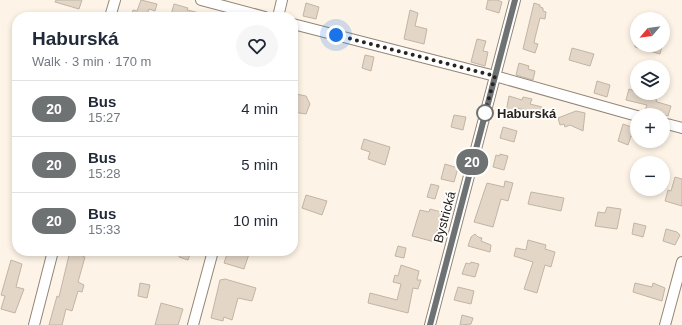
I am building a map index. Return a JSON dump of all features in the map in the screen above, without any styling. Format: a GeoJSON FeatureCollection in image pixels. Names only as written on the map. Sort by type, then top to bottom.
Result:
{"type":"FeatureCollection","features":[{"type":"Feature","properties":{"kind":"street"},"geometry":{"type":"LineString","coordinates":[[111,12],[115,0]]}},
{"type":"Feature","properties":{"kind":"street"},"geometry":{"type":"LineString","coordinates":[[201,0],[246,12]]}},
{"type":"Feature","properties":{"kind":"street"},"geometry":{"type":"LineString","coordinates":[[279,12],[282,0]]}},
{"type":"Feature","properties":{"kind":"street","name":"Bystrická"},"geometry":{"type":"LineString","coordinates":[[430,325],[515,0]]}},
{"type":"Feature","properties":{"kind":"street"},"geometry":{"type":"LineString","coordinates":[[298,25],[495,76],[630,114]]}},
{"type":"Feature","properties":{"kind":"street"},"geometry":{"type":"LineString","coordinates":[[670,125],[682,128]]}},
{"type":"Feature","properties":{"kind":"street"},"geometry":{"type":"LineString","coordinates":[[34,325],[52,256]]}},
{"type":"Feature","properties":{"kind":"street"},"geometry":{"type":"LineString","coordinates":[[192,325],[212,256]]}},
{"type":"Feature","properties":{"kind":"street"},"geometry":{"type":"LineString","coordinates":[[665,325],[682,262]]}},
{"type":"Feature","properties":{"kind":"building"},"geometry":{"type":"Polygon","coordinates":[[[56,0],[82,0],[79,9],[55,2],[56,0]]]}},
{"type":"Feature","properties":{"kind":"building"},"geometry":{"type":"Polygon","coordinates":[[[141,0],[157,4],[155,11],[149,9],[148,12],[132,12],[133,10],[137,11],[141,0]]]}},
{"type":"Feature","properties":{"kind":"building"},"geometry":{"type":"Polygon","coordinates":[[[488,0],[497,0],[502,2],[499,13],[486,9],[488,0]]]}},
{"type":"Feature","properties":{"kind":"building"},"geometry":{"type":"Polygon","coordinates":[[[306,3],[319,7],[316,19],[303,16],[306,3]]]}},
{"type":"Feature","properties":{"kind":"building"},"geometry":{"type":"Polygon","coordinates":[[[534,3],[540,5],[540,7],[543,8],[543,11],[546,12],[545,19],[540,18],[534,43],[538,44],[535,53],[523,49],[534,3]]]}},
{"type":"Feature","properties":{"kind":"building"},"geometry":{"type":"Polygon","coordinates":[[[174,4],[196,12],[172,12],[174,4]]]}},
{"type":"Feature","properties":{"kind":"building"},"geometry":{"type":"Polygon","coordinates":[[[410,10],[418,13],[415,26],[427,29],[424,44],[404,39],[410,10]]]}},
{"type":"Feature","properties":{"kind":"building"},"geometry":{"type":"Polygon","coordinates":[[[477,39],[486,41],[483,51],[488,52],[485,66],[471,62],[477,39]]]}},
{"type":"Feature","properties":{"kind":"building"},"geometry":{"type":"Polygon","coordinates":[[[572,48],[594,54],[590,66],[569,60],[572,48]]]}},
{"type":"Feature","properties":{"kind":"building"},"geometry":{"type":"Polygon","coordinates":[[[365,55],[374,57],[371,71],[362,68],[365,55]]]}},
{"type":"Feature","properties":{"kind":"building"},"geometry":{"type":"Polygon","coordinates":[[[519,63],[529,66],[528,69],[535,71],[533,80],[516,75],[519,63]]]}},
{"type":"Feature","properties":{"kind":"building"},"geometry":{"type":"Polygon","coordinates":[[[597,81],[610,85],[607,97],[594,93],[597,81]]]}},
{"type":"Feature","properties":{"kind":"building"},"geometry":{"type":"Polygon","coordinates":[[[629,89],[630,100],[656,100],[657,102],[671,106],[670,109],[670,108],[646,108],[647,105],[626,100],[629,89]]]}},
{"type":"Feature","properties":{"kind":"building"},"geometry":{"type":"Polygon","coordinates":[[[298,94],[306,96],[310,104],[306,114],[298,113],[298,94]]]}},
{"type":"Feature","properties":{"kind":"building"},"geometry":{"type":"Polygon","coordinates":[[[509,96],[522,100],[523,97],[532,99],[530,104],[542,107],[540,113],[516,108],[514,114],[506,112],[509,96]]]}},
{"type":"Feature","properties":{"kind":"building"},"geometry":{"type":"Polygon","coordinates":[[[576,111],[585,113],[583,131],[570,125],[565,127],[564,124],[560,125],[558,118],[576,111]]]}},
{"type":"Feature","properties":{"kind":"building"},"geometry":{"type":"Polygon","coordinates":[[[454,115],[466,117],[463,130],[451,127],[454,115]]]}},
{"type":"Feature","properties":{"kind":"building"},"geometry":{"type":"Polygon","coordinates":[[[623,124],[630,126],[630,139],[628,145],[618,141],[623,124]]]}},
{"type":"Feature","properties":{"kind":"building"},"geometry":{"type":"Polygon","coordinates":[[[503,127],[517,131],[514,142],[500,138],[503,127]]]}},
{"type":"Feature","properties":{"kind":"building"},"geometry":{"type":"Polygon","coordinates":[[[364,139],[390,147],[385,165],[368,159],[370,152],[361,149],[364,139]]]}},
{"type":"Feature","properties":{"kind":"building"},"geometry":{"type":"Polygon","coordinates":[[[500,154],[508,156],[504,170],[493,167],[496,155],[500,156],[500,154]]]}},
{"type":"Feature","properties":{"kind":"building"},"geometry":{"type":"Polygon","coordinates":[[[445,164],[458,168],[454,182],[441,179],[445,164]]]}},
{"type":"Feature","properties":{"kind":"building"},"geometry":{"type":"Polygon","coordinates":[[[675,177],[682,179],[682,206],[665,201],[666,196],[670,196],[675,177]]]}},
{"type":"Feature","properties":{"kind":"building"},"geometry":{"type":"Polygon","coordinates":[[[505,181],[513,183],[508,201],[501,199],[493,227],[474,222],[487,183],[504,187],[505,181]]]}},
{"type":"Feature","properties":{"kind":"building"},"geometry":{"type":"Polygon","coordinates":[[[431,184],[439,186],[435,199],[427,197],[431,184]]]}},
{"type":"Feature","properties":{"kind":"building"},"geometry":{"type":"Polygon","coordinates":[[[531,192],[564,198],[561,211],[528,204],[531,192]]]}},
{"type":"Feature","properties":{"kind":"building"},"geometry":{"type":"Polygon","coordinates":[[[306,195],[327,201],[322,215],[302,208],[306,195]]]}},
{"type":"Feature","properties":{"kind":"building"},"geometry":{"type":"Polygon","coordinates":[[[607,207],[621,209],[617,229],[595,226],[598,212],[605,213],[607,207]]]}},
{"type":"Feature","properties":{"kind":"building"},"geometry":{"type":"Polygon","coordinates":[[[430,209],[445,213],[442,224],[439,223],[435,242],[412,236],[420,210],[429,212],[430,209]]]}},
{"type":"Feature","properties":{"kind":"building"},"geometry":{"type":"Polygon","coordinates":[[[634,223],[646,226],[643,237],[632,234],[634,223]]]}},
{"type":"Feature","properties":{"kind":"building"},"geometry":{"type":"Polygon","coordinates":[[[666,229],[677,232],[680,235],[675,245],[663,241],[666,229]]]}},
{"type":"Feature","properties":{"kind":"building"},"geometry":{"type":"Polygon","coordinates":[[[475,234],[482,238],[481,241],[491,245],[490,252],[468,246],[471,237],[475,234]]]}},
{"type":"Feature","properties":{"kind":"building"},"geometry":{"type":"Polygon","coordinates":[[[528,240],[546,245],[545,249],[555,252],[551,267],[545,265],[537,293],[524,289],[533,262],[514,256],[516,248],[526,250],[528,240]]]}},
{"type":"Feature","properties":{"kind":"building"},"geometry":{"type":"Polygon","coordinates":[[[398,246],[406,248],[404,258],[395,256],[398,246]]]}},
{"type":"Feature","properties":{"kind":"building"},"geometry":{"type":"Polygon","coordinates":[[[69,256],[85,257],[78,282],[84,285],[82,292],[78,291],[72,311],[66,309],[62,325],[49,325],[57,296],[59,297],[69,256]]]}},
{"type":"Feature","properties":{"kind":"building"},"geometry":{"type":"Polygon","coordinates":[[[179,256],[189,256],[188,260],[179,256]]]}},
{"type":"Feature","properties":{"kind":"building"},"geometry":{"type":"Polygon","coordinates":[[[226,256],[248,256],[244,269],[224,263],[226,256]]]}},
{"type":"Feature","properties":{"kind":"building"},"geometry":{"type":"Polygon","coordinates":[[[11,260],[22,264],[16,287],[24,289],[15,313],[1,309],[5,296],[1,295],[11,260]]]}},
{"type":"Feature","properties":{"kind":"building"},"geometry":{"type":"Polygon","coordinates":[[[471,262],[479,264],[475,277],[462,274],[466,263],[470,264],[471,262]]]}},
{"type":"Feature","properties":{"kind":"building"},"geometry":{"type":"Polygon","coordinates":[[[401,265],[419,271],[417,280],[421,280],[418,289],[413,288],[408,313],[368,303],[370,293],[397,300],[401,284],[393,282],[395,275],[398,276],[401,265]]]}},
{"type":"Feature","properties":{"kind":"building"},"geometry":{"type":"Polygon","coordinates":[[[225,279],[256,288],[252,301],[238,298],[232,320],[224,317],[223,321],[211,318],[220,280],[225,279]]]}},
{"type":"Feature","properties":{"kind":"building"},"geometry":{"type":"Polygon","coordinates":[[[140,283],[150,285],[147,298],[138,296],[140,283]]]}},
{"type":"Feature","properties":{"kind":"building"},"geometry":{"type":"Polygon","coordinates":[[[635,283],[652,287],[653,283],[665,288],[662,301],[633,292],[635,283]]]}},
{"type":"Feature","properties":{"kind":"building"},"geometry":{"type":"Polygon","coordinates":[[[458,287],[474,291],[471,304],[454,300],[458,287]]]}},
{"type":"Feature","properties":{"kind":"building"},"geometry":{"type":"Polygon","coordinates":[[[161,303],[183,309],[178,325],[155,325],[161,303]]]}},
{"type":"Feature","properties":{"kind":"building"},"geometry":{"type":"Polygon","coordinates":[[[462,315],[473,318],[471,324],[460,325],[462,315]]]}},
{"type":"Feature","properties":{"kind":"bus line","name":"20"},"geometry":{"type":"LineString","coordinates":[[430,325],[515,0]]}},
{"type":"Feature","properties":{"kind":"place","name":"Haburská"},"geometry":{"type":"Point","coordinates":[485,113]}},
{"type":"Feature","properties":{"kind":"route"},"geometry":{"type":"LineString","coordinates":[[336,35],[495,76],[483,120],[485,113]]}}]}
